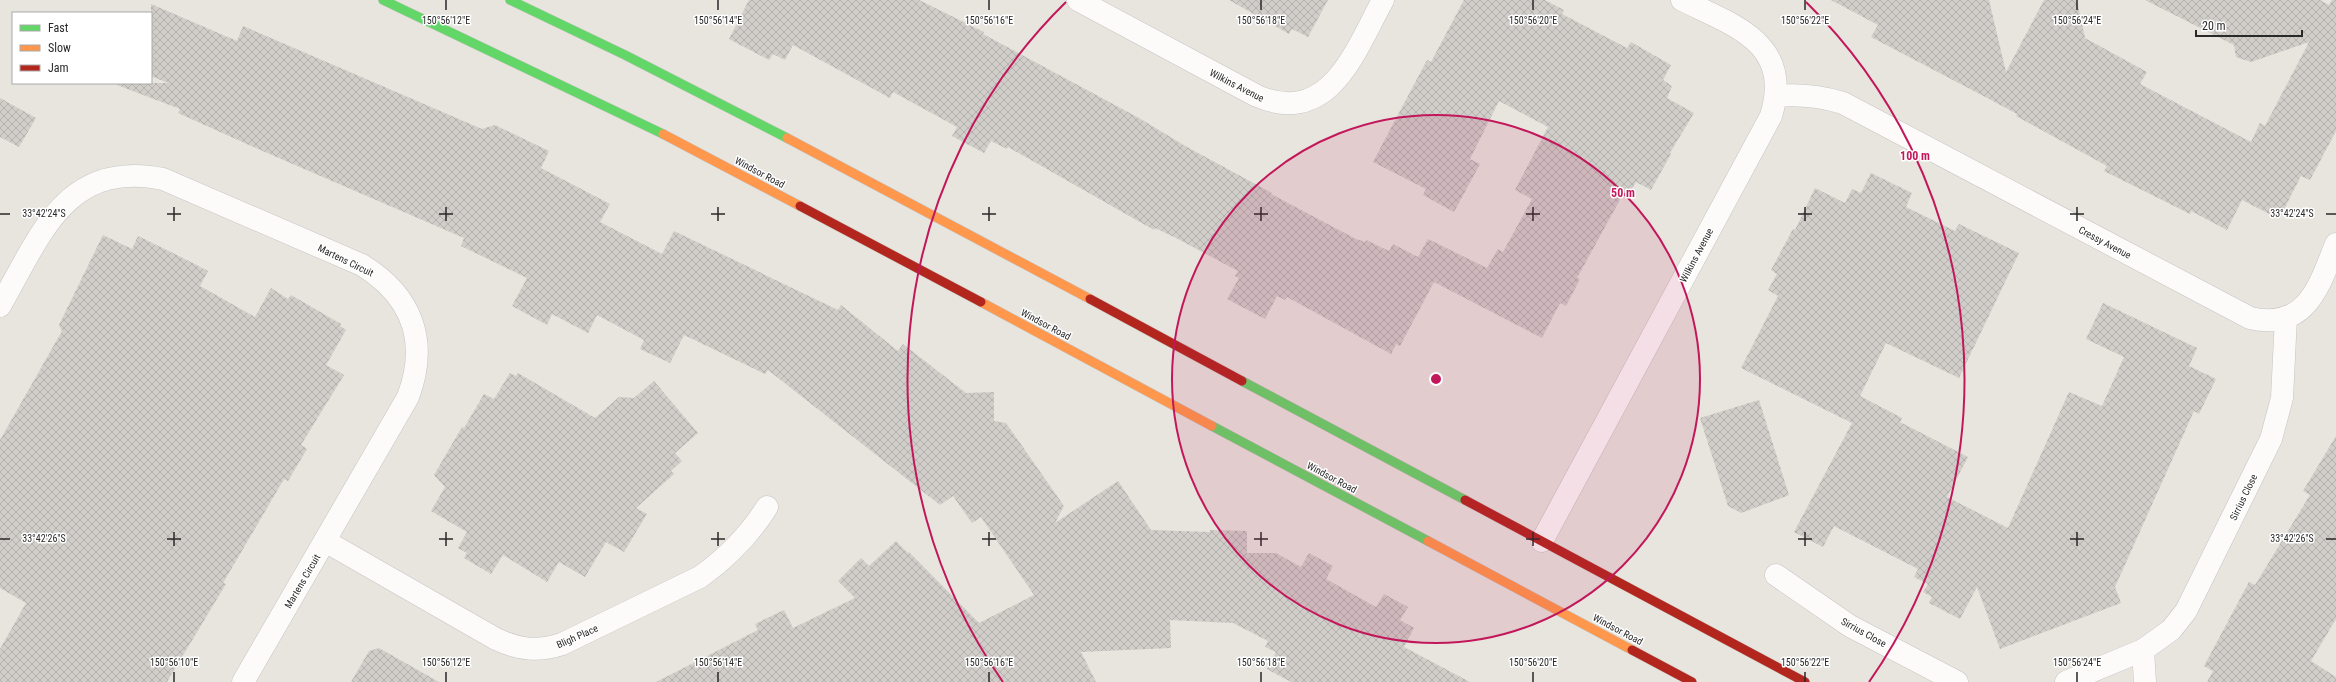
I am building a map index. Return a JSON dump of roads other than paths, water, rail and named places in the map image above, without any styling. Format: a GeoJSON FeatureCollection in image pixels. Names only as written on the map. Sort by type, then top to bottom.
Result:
{"type":"FeatureCollection","features":[{"type":"Feature","properties":{"kind":"main road","name":"Windsor Road"},"geometry":{"type":"LineString","coordinates":[[383,0],[623,112],[735,170],[1692,682]]}},
{"type":"Feature","properties":{"kind":"main road"},"geometry":{"type":"LineString","coordinates":[[510,0],[625,55],[826,158],[1805,682]]}},
{"type":"Feature","properties":{"kind":"street","name":"Wilkins Avenue"},"geometry":{"type":"LineString","coordinates":[[1078,0],[1257,96],[1272,103],[1289,104],[1306,101],[1320,96],[1332,86],[1342,74],[1383,0]]}},
{"type":"Feature","properties":{"kind":"street","name":"Wilkins Avenue"},"geometry":{"type":"LineString","coordinates":[[1542,541],[1771,116],[1776,96],[1776,80],[1772,63],[1765,50],[1745,31],[1682,0]]}},
{"type":"Feature","properties":{"kind":"street","name":"Cressy Avenue"},"geometry":{"type":"LineString","coordinates":[[1776,96],[1794,94],[1821,97],[1843,103],[2250,318],[2263,321],[2286,318],[2300,310],[2317,290],[2336,244]]}},
{"type":"Feature","properties":{"kind":"street","name":"Martens Circuit"},"geometry":{"type":"LineString","coordinates":[[0,306],[50,219],[62,204],[93,183],[128,175],[163,179],[362,265],[378,275],[392,288],[403,303],[412,320],[417,346],[415,378],[408,396],[243,682]]}},
{"type":"Feature","properties":{"kind":"street","name":"Sirrius Close"},"geometry":{"type":"LineString","coordinates":[[2066,682],[2143,650],[2171,630],[2186,611],[2271,439],[2282,398],[2286,318]]}},
{"type":"Feature","properties":{"kind":"street","name":"Bligh Place"},"geometry":{"type":"LineString","coordinates":[[325,541],[496,639],[513,647],[531,650],[547,649],[562,644],[700,577],[720,563],[738,546],[754,528],[767,507]]}},
{"type":"Feature","properties":{"kind":"street","name":"Sirrius Close"},"geometry":{"type":"LineString","coordinates":[[1776,574],[1850,626],[1957,682]]}},
{"type":"Feature","properties":{"kind":"street"},"geometry":{"type":"LineString","coordinates":[[2143,650],[2146,682]]}}]}
